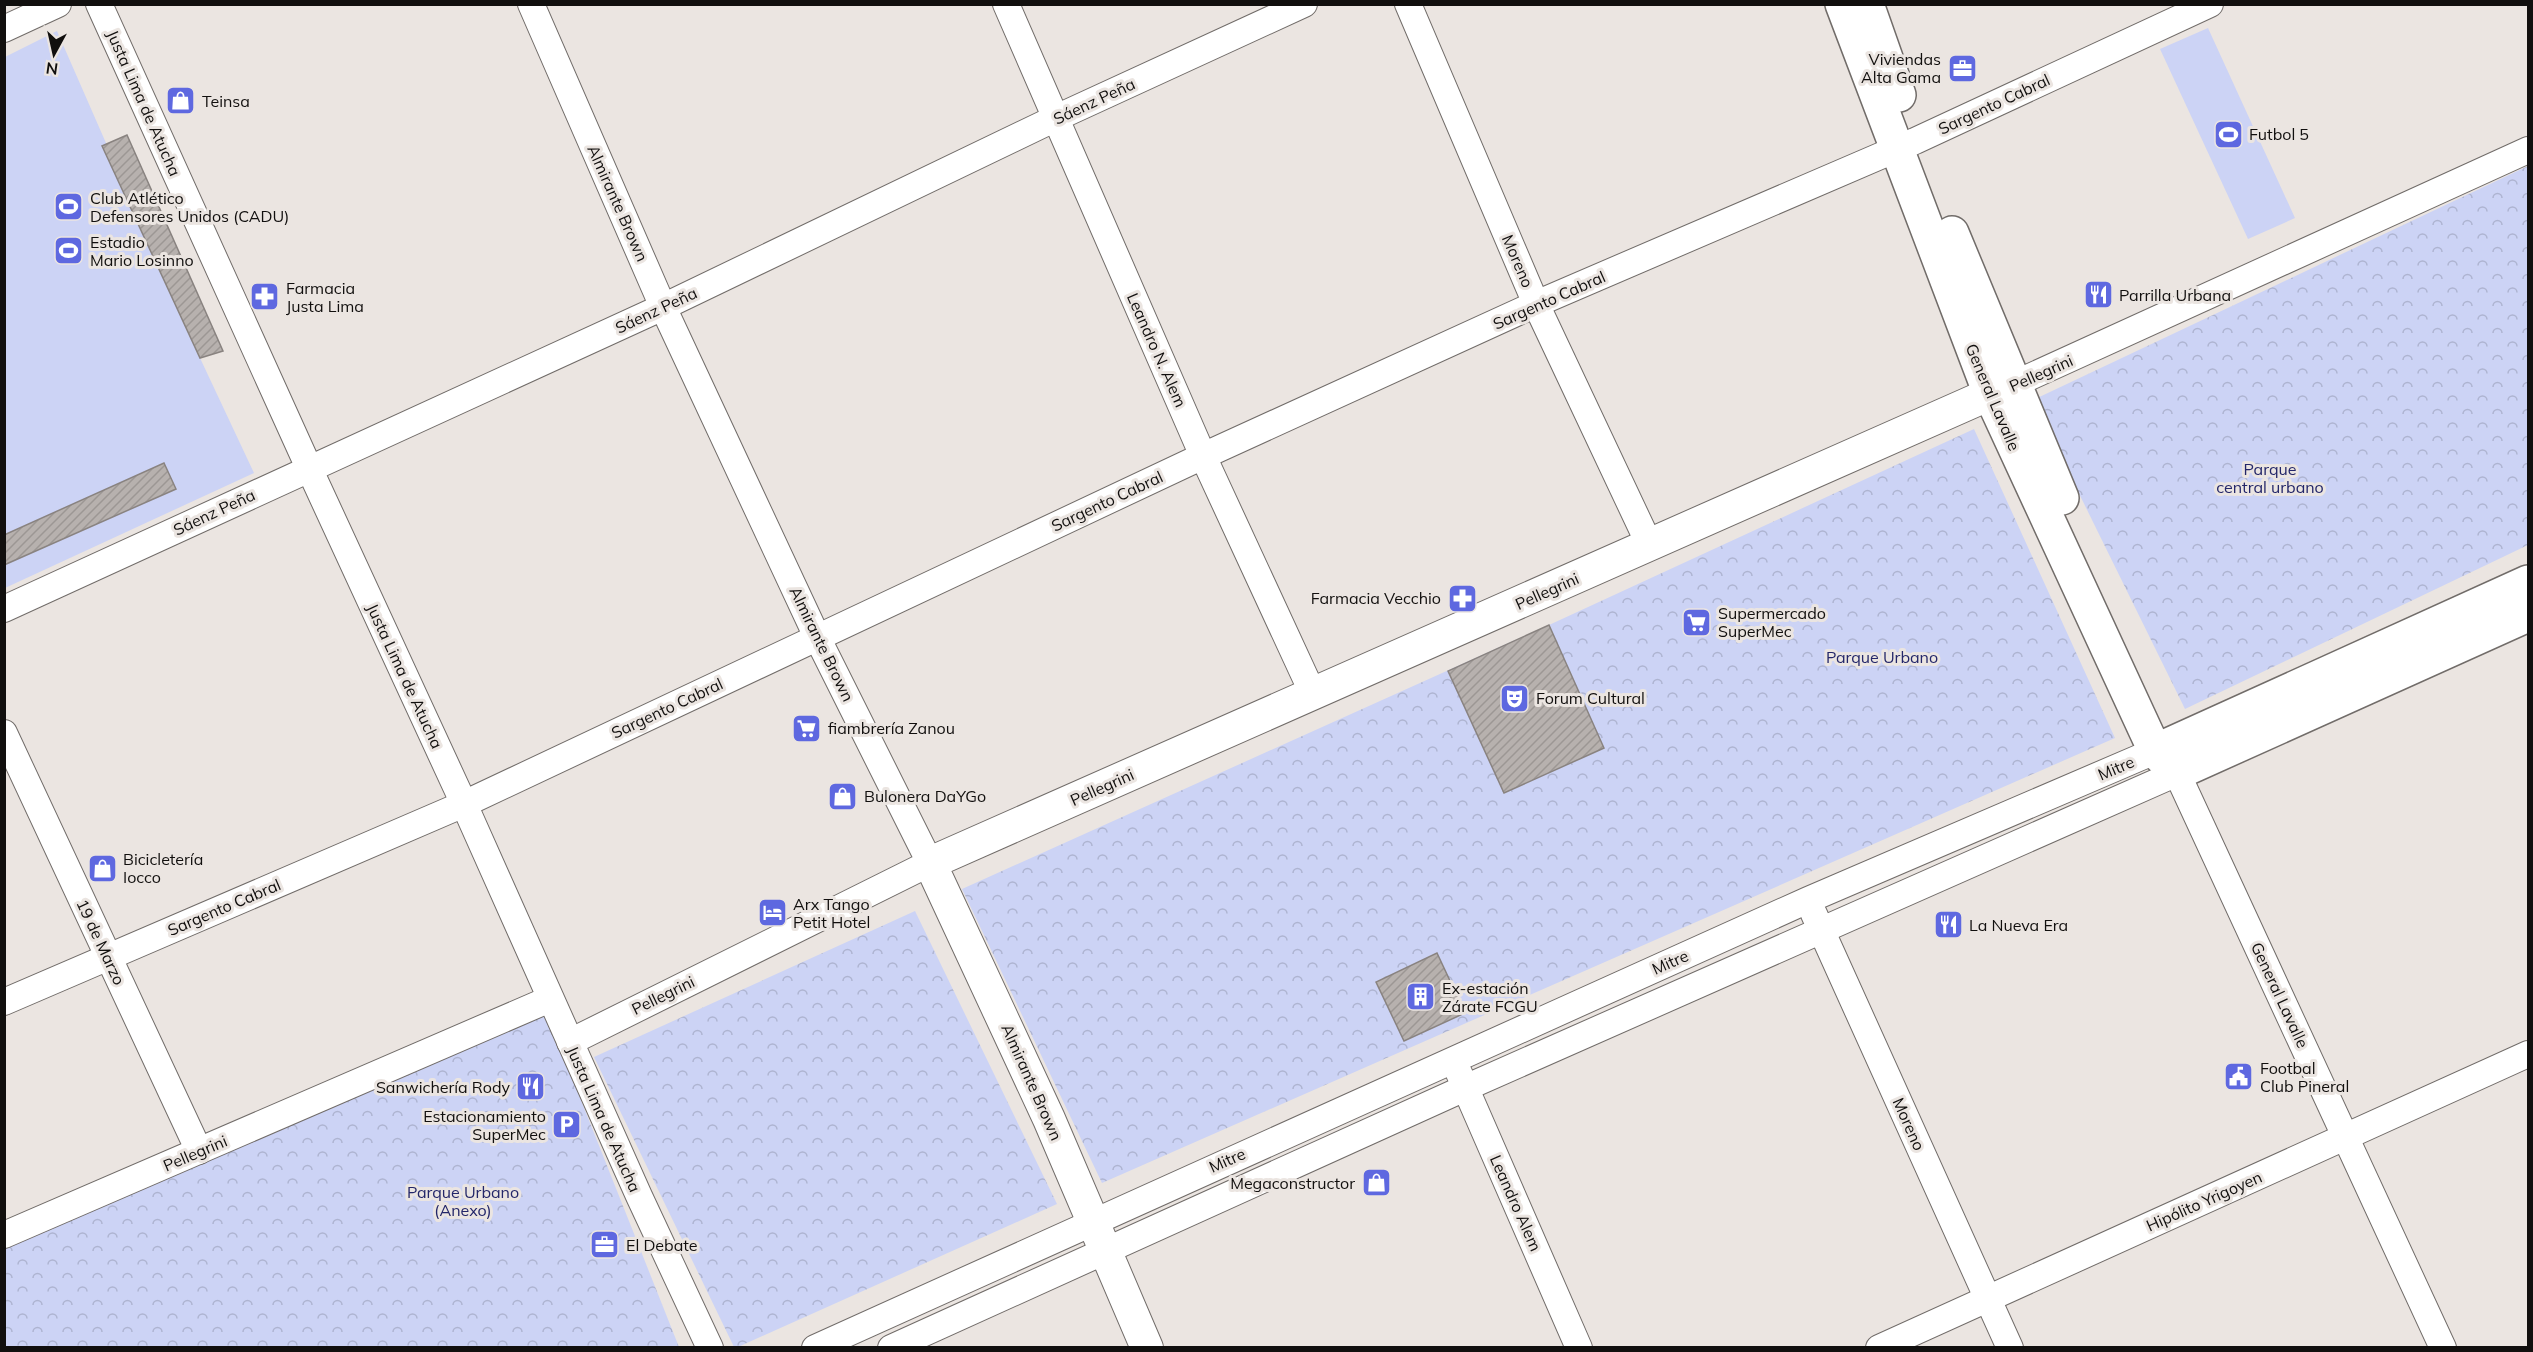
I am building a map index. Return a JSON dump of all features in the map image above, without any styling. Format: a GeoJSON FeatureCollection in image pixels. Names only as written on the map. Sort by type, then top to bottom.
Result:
{"type":"FeatureCollection","features":[{"type":"Feature","properties":{"kind":"main road","name":"General Lavalle"},"geometry":{"type":"LineString","coordinates":[[1842,4],[1905,144],[2002,390],[2081,570],[2168,756]]}},
{"type":"Feature","properties":{"kind":"main road","name":"General Lavalle"},"geometry":{"type":"LineString","coordinates":[[1867,4],[1905,144]]}},
{"type":"Feature","properties":{"kind":"main road","name":"Mitre"},"geometry":{"type":"LineString","coordinates":[[2168,756],[2526,603]]}},
{"type":"Feature","properties":{"kind":"street"},"geometry":{"type":"LineString","coordinates":[[4,29],[57,4]]}},
{"type":"Feature","properties":{"kind":"street","name":"Justa Lima de Atucha"},"geometry":{"type":"LineString","coordinates":[[99,4],[708,1344]]}},
{"type":"Feature","properties":{"kind":"street","name":"Almirante Brown"},"geometry":{"type":"LineString","coordinates":[[531,4],[663,307],[817,637],[930,862],[1007,1027],[1147,1347]]}},
{"type":"Feature","properties":{"kind":"street","name":"Leandro N. Alem"},"geometry":{"type":"LineString","coordinates":[[1006,4],[1203,456],[1313,694]]}},
{"type":"Feature","properties":{"kind":"street","name":"Sáenz Peña"},"geometry":{"type":"LineString","coordinates":[[4,609],[663,307],[1056,118],[1304,4]]}},
{"type":"Feature","properties":{"kind":"street","name":"Moreno"},"geometry":{"type":"LineString","coordinates":[[1408,4],[1536,304],[1650,546]]}},
{"type":"Feature","properties":{"kind":"street","name":"Sargento Cabral"},"geometry":{"type":"LineString","coordinates":[[4,1002],[464,804],[1203,456],[1536,304],[1905,144],[2210,4]]}},
{"type":"Feature","properties":{"kind":"street","name":"Pellegrini"},"geometry":{"type":"LineString","coordinates":[[570,1042],[930,862],[2002,390],[2529,150]]}},
{"type":"Feature","properties":{"kind":"street","name":"19 de Marzo"},"geometry":{"type":"LineString","coordinates":[[4,733],[199,1151]]}},
{"type":"Feature","properties":{"kind":"street","name":"Mitre"},"geometry":{"type":"LineString","coordinates":[[815,1347],[1808,900],[2168,756]]}},
{"type":"Feature","properties":{"kind":"street","name":"Mitre"},"geometry":{"type":"LineString","coordinates":[[891,1347],[1822,930],[2168,756]]}},
{"type":"Feature","properties":{"kind":"street","name":"General Lavalle"},"geometry":{"type":"LineString","coordinates":[[2168,756],[2443,1347]]}},
{"type":"Feature","properties":{"kind":"street","name":"Moreno"},"geometry":{"type":"LineString","coordinates":[[1808,900],[2010,1347]]}},
{"type":"Feature","properties":{"kind":"street","name":"Pellegrini"},"geometry":{"type":"LineString","coordinates":[[4,1235],[550,999]]}},
{"type":"Feature","properties":{"kind":"street","name":"Hipólito Yrigoyen"},"geometry":{"type":"LineString","coordinates":[[1879,1347],[2529,1054]]}},
{"type":"Feature","properties":{"kind":"street","name":"Leandro Alem"},"geometry":{"type":"LineString","coordinates":[[1452,1059],[1579,1347]]}},
{"type":"Feature","properties":{"kind":"green space","name":"Futbol 5"},"geometry":{"type":"Polygon","coordinates":[[[2208,28],[2295,218],[2248,239],[2160,49],[2208,28]]]}},
{"type":"Feature","properties":{"kind":"green space","name":"Club Atlético Defensores Unidos (CADU)"},"geometry":{"type":"Polygon","coordinates":[[[57,31],[200,358],[254,473],[5,588],[5,57],[57,31]]]}},
{"type":"Feature","properties":{"kind":"green space","name":"Parque central urbano"},"geometry":{"type":"Polygon","coordinates":[[[2528,166],[2528,545],[2185,709],[2033,400],[2528,166]]]}},
{"type":"Feature","properties":{"kind":"green space","name":"Parque Urbano"},"geometry":{"type":"Polygon","coordinates":[[[1974,429],[2115,738],[1102,1183],[962,889],[1549,625],[1974,429]]]}},
{"type":"Feature","properties":{"kind":"green space"},"geometry":{"type":"Polygon","coordinates":[[[915,911],[1057,1204],[734,1347],[594,1057],[915,911]]]}},
{"type":"Feature","properties":{"kind":"green space","name":"Parque Urbano (Anexo)"},"geometry":{"type":"Polygon","coordinates":[[[542,1002],[679,1347],[5,1347],[4,1246],[542,1002]]]}},
{"type":"Feature","properties":{"kind":"building"},"geometry":{"type":"Polygon","coordinates":[[[127,135],[223,351],[200,358],[102,146],[127,135]]]}},
{"type":"Feature","properties":{"kind":"building"},"geometry":{"type":"Polygon","coordinates":[[[164,463],[176,489],[4,565],[4,535],[164,463]]]}},
{"type":"Feature","properties":{"kind":"building","name":"Forum Cultural"},"geometry":{"type":"Polygon","coordinates":[[[1549,625],[1604,748],[1504,793],[1448,671],[1549,625]]]}},
{"type":"Feature","properties":{"kind":"building","name":"Ex-estación Zárate FCGU"},"geometry":{"type":"Polygon","coordinates":[[[1437,953],[1465,1013],[1404,1041],[1376,982],[1437,953]]]}},
{"type":"Feature","properties":{"kind":"place","name":"Viviendas Alta Gama"},"geometry":{"type":"Point","coordinates":[1962,68]}},
{"type":"Feature","properties":{"kind":"place","name":"Teinsa"},"geometry":{"type":"Point","coordinates":[181,101]}},
{"type":"Feature","properties":{"kind":"place","name":"Futbol 5"},"geometry":{"type":"Point","coordinates":[2228,134]}},
{"type":"Feature","properties":{"kind":"place","name":"Club Atlético Defensores Unidos (CADU)"},"geometry":{"type":"Point","coordinates":[69,207]}},
{"type":"Feature","properties":{"kind":"place","name":"Estadio Mario Losinno"},"geometry":{"type":"Point","coordinates":[69,251]}},
{"type":"Feature","properties":{"kind":"place","name":"Parrilla Urbana"},"geometry":{"type":"Point","coordinates":[2098,295]}},
{"type":"Feature","properties":{"kind":"place","name":"Farmacia Justa Lima"},"geometry":{"type":"Point","coordinates":[265,297]}},
{"type":"Feature","properties":{"kind":"place","name":"Farmacia Vecchio"},"geometry":{"type":"Point","coordinates":[1462,598]}},
{"type":"Feature","properties":{"kind":"place","name":"Supermercado SuperMec"},"geometry":{"type":"Point","coordinates":[1697,622]}},
{"type":"Feature","properties":{"kind":"place","name":"Forum Cultural"},"geometry":{"type":"Point","coordinates":[1515,698]}},
{"type":"Feature","properties":{"kind":"place","name":"fiambrería Zanou"},"geometry":{"type":"Point","coordinates":[807,728]}},
{"type":"Feature","properties":{"kind":"place","name":"Bulonera DaYGo"},"geometry":{"type":"Point","coordinates":[843,796]}},
{"type":"Feature","properties":{"kind":"place","name":"Bicicletería Iocco"},"geometry":{"type":"Point","coordinates":[102,868]}},
{"type":"Feature","properties":{"kind":"place","name":"Arx Tango Petit Hotel"},"geometry":{"type":"Point","coordinates":[772,913]}},
{"type":"Feature","properties":{"kind":"place","name":"La Nueva Era"},"geometry":{"type":"Point","coordinates":[1948,925]}},
{"type":"Feature","properties":{"kind":"place","name":"Ex-estación Zárate FCGU"},"geometry":{"type":"Point","coordinates":[1421,997]}},
{"type":"Feature","properties":{"kind":"place","name":"Footbal Club Pineral"},"geometry":{"type":"Point","coordinates":[2239,1077]}},
{"type":"Feature","properties":{"kind":"place","name":"Sanwichería Rody"},"geometry":{"type":"Point","coordinates":[531,1087]}},
{"type":"Feature","properties":{"kind":"place","name":"Estacionamiento SuperMec"},"geometry":{"type":"Point","coordinates":[567,1125]}},
{"type":"Feature","properties":{"kind":"place","name":"Megaconstructor"},"geometry":{"type":"Point","coordinates":[1376,1183]}},
{"type":"Feature","properties":{"kind":"place","name":"El Debate"},"geometry":{"type":"Point","coordinates":[605,1245]}}]}
